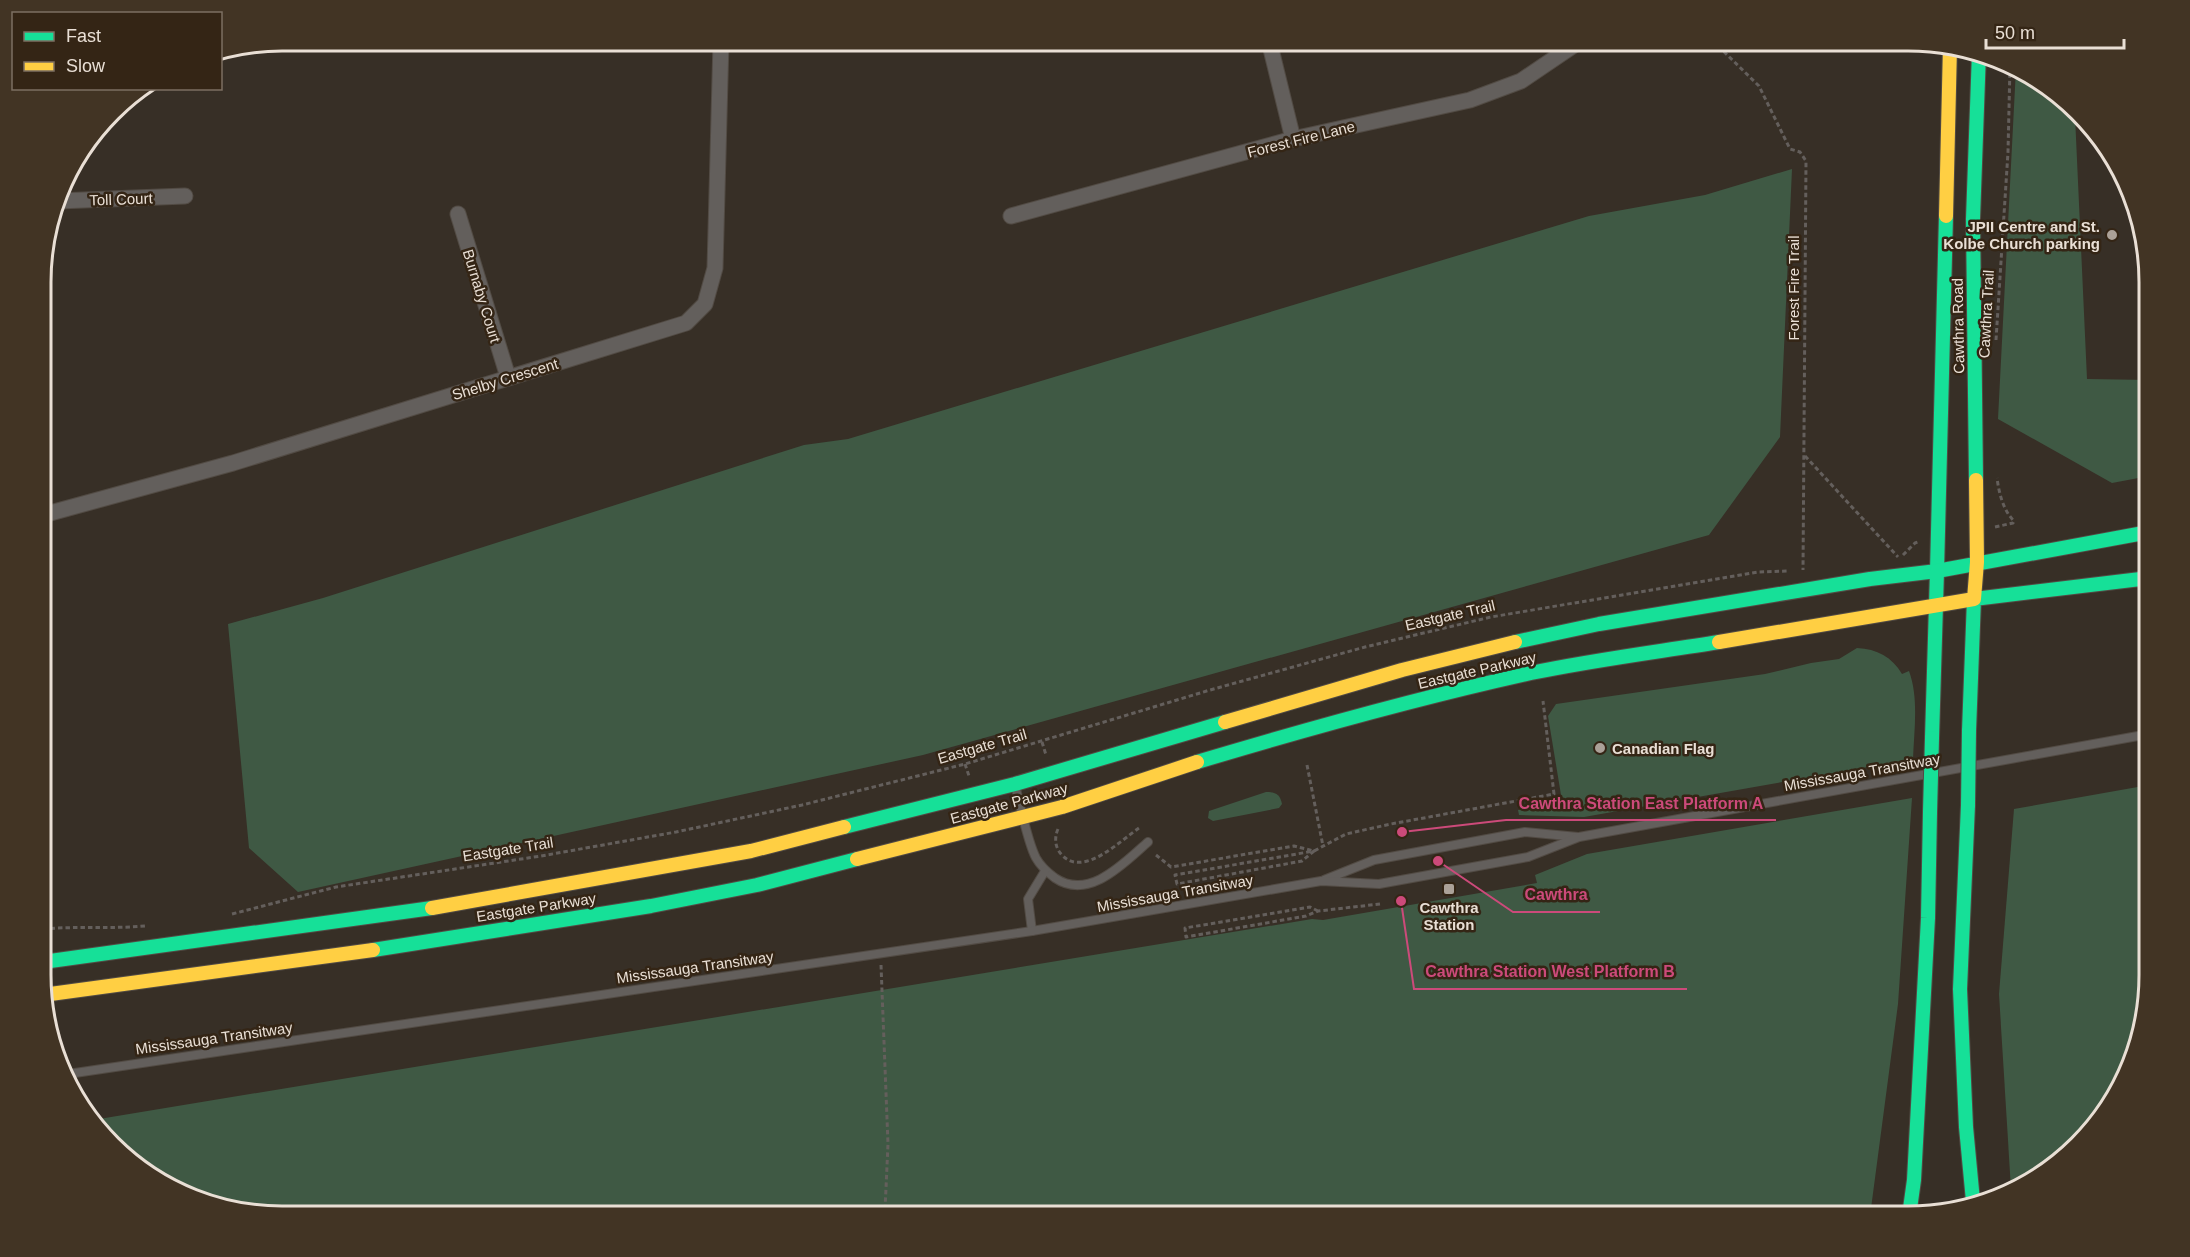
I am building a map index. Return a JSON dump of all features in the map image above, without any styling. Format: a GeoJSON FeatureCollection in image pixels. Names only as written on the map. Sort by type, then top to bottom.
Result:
{"type":"FeatureCollection","features":[{"type":"Feature","properties":{"kind":"main road","name":"Cawthra Road"},"geometry":{"type":"LineString","coordinates":[[1910,1206],[1914,1180],[1928,930],[1950,55]]}},
{"type":"Feature","properties":{"kind":"main road","name":"Cawthra Road"},"geometry":{"type":"LineString","coordinates":[[1973,1197],[1966,1127],[1960,989],[1977,562],[1973,219],[1979,62]]}},
{"type":"Feature","properties":{"kind":"main road","name":"Eastgate Parkway"},"geometry":{"type":"LineString","coordinates":[[51,962],[432,908],[727,855],[1015,784],[1402,670],[1534,638],[1599,624],[1870,579],[1937,571],[2139,534]]}},
{"type":"Feature","properties":{"kind":"main road","name":"Eastgate Parkway"},"geometry":{"type":"LineString","coordinates":[[52,994],[422,943],[651,906],[757,885],[1062,807],[1171,770],[1292,734],[1522,675],[1974,599],[2139,579]]}},
{"type":"Feature","properties":{"kind":"street","name":"Shelby Crescent"},"geometry":{"type":"LineString","coordinates":[[51,513],[233,462],[686,323],[705,304],[715,268],[721,51]]}},
{"type":"Feature","properties":{"kind":"street"},"geometry":{"type":"LineString","coordinates":[[1272,51],[1293,139]]}},
{"type":"Feature","properties":{"kind":"street","name":"Forest Fire Lane"},"geometry":{"type":"LineString","coordinates":[[1011,216],[1293,139],[1470,100],[1521,81],[1564,51]]}},
{"type":"Feature","properties":{"kind":"street","name":"Toll Court"},"geometry":{"type":"LineString","coordinates":[[66,201],[185,196]]}},
{"type":"Feature","properties":{"kind":"street","name":"Burnaby Court"},"geometry":{"type":"LineString","coordinates":[[458,214],[508,377]]}},
{"type":"Feature","properties":{"kind":"lane","name":"Mississauga Transitway"},"geometry":{"type":"LineString","coordinates":[[73,1072],[1032,931],[1321,882],[1379,884],[1528,857],[1579,837],[2139,736]]}},
{"type":"Feature","properties":{"kind":"lane"},"geometry":{"type":"LineString","coordinates":[[1015,784],[1035,857],[1045,871],[1061,882],[1083,885],[1102,879],[1148,842]]}},
{"type":"Feature","properties":{"kind":"lane","name":"Mississauga Transitway"},"geometry":{"type":"LineString","coordinates":[[1321,882],[1374,860],[1525,832],[1579,837]]}},
{"type":"Feature","properties":{"kind":"lane"},"geometry":{"type":"LineString","coordinates":[[1032,931],[1028,899],[1045,871]]}},
{"type":"Feature","properties":{"kind":"path","name":"Forest Fire Trail"},"geometry":{"type":"LineString","coordinates":[[1724,51],[1759,86],[1790,148],[1800,152],[1806,162],[1803,571],[1813,570]]}},
{"type":"Feature","properties":{"kind":"path","name":"Cawthra Trail"},"geometry":{"type":"LineString","coordinates":[[1995,350],[2008,152],[2010,75]]}},
{"type":"Feature","properties":{"kind":"path"},"geometry":{"type":"LineString","coordinates":[[1804,455],[1900,558]]}},
{"type":"Feature","properties":{"kind":"path"},"geometry":{"type":"LineString","coordinates":[[1997,477],[2004,506],[2014,521],[2013,524]]}},
{"type":"Feature","properties":{"kind":"path"},"geometry":{"type":"LineString","coordinates":[[1888,560],[1900,558],[1915,543]]}},
{"type":"Feature","properties":{"kind":"path","name":"Eastgate Trail"},"geometry":{"type":"LineString","coordinates":[[222,916],[336,887],[542,856],[676,832],[802,805],[965,764],[1210,690],[1365,647],[1491,617],[1758,572],[1792,571]]}},
{"type":"Feature","properties":{"kind":"path"},"geometry":{"type":"LineString","coordinates":[[1314,851],[1175,875],[1177,884],[1302,861],[1314,851],[1346,834],[1554,794],[1543,701]]}},
{"type":"Feature","properties":{"kind":"path"},"geometry":{"type":"LineString","coordinates":[[1042,742],[1047,760]]}},
{"type":"Feature","properties":{"kind":"path"},"geometry":{"type":"LineString","coordinates":[[965,764],[970,781]]}},
{"type":"Feature","properties":{"kind":"path"},"geometry":{"type":"LineString","coordinates":[[1307,765],[1323,846]]}},
{"type":"Feature","properties":{"kind":"path"},"geometry":{"type":"LineString","coordinates":[[1059,825],[1056,845],[1062,855],[1071,862],[1083,864],[1139,828]]}},
{"type":"Feature","properties":{"kind":"path"},"geometry":{"type":"LineString","coordinates":[[1156,855],[1170,867],[1294,846],[1314,851]]}},
{"type":"Feature","properties":{"kind":"path"},"geometry":{"type":"LineString","coordinates":[[1318,911],[1310,907],[1185,928],[1186,937],[1306,916],[1318,911],[1380,904]]}},
{"type":"Feature","properties":{"kind":"path"},"geometry":{"type":"LineString","coordinates":[[51,928],[111,929],[156,925]]}},
{"type":"Feature","properties":{"kind":"path"},"geometry":{"type":"LineString","coordinates":[[880,954],[888,1144],[885,1206]]}},
{"type":"Feature","properties":{"kind":"green space"},"geometry":{"type":"Polygon","coordinates":[[[2016,78],[2049,99],[2075,123],[2087,379],[2139,380],[2139,478],[2112,483],[1998,419],[2016,78]]]}},
{"type":"Feature","properties":{"kind":"green space"},"geometry":{"type":"Polygon","coordinates":[[[1792,169],[1780,437],[1709,535],[923,755],[298,892],[249,848],[228,624],[323,598],[804,445],[848,439],[1589,216],[1705,195],[1792,169]]]}},
{"type":"Feature","properties":{"kind":"green space"},"geometry":{"type":"Polygon","coordinates":[[[1857,648],[1883,655],[1894,663],[1902,674],[1909,671],[1915,703],[1913,759],[1584,817],[1519,815],[1518,810],[1562,801],[1548,716],[1556,704],[1765,674],[1839,659],[1857,648]]]}},
{"type":"Feature","properties":{"kind":"green space"},"geometry":{"type":"Polygon","coordinates":[[[2139,787],[2139,990],[2135,1020],[2127,1049],[2108,1090],[2082,1127],[2049,1158],[2011,1182],[1999,994],[2014,809],[2139,787]]]}},
{"type":"Feature","properties":{"kind":"green space"},"geometry":{"type":"Polygon","coordinates":[[[1266,792],[1279,796],[1282,804],[1279,808],[1213,821],[1208,818],[1209,811],[1266,792]]]}},
{"type":"Feature","properties":{"kind":"green space"},"geometry":{"type":"Polygon","coordinates":[[[1912,798],[1898,1004],[1871,1206],[267,1206],[237,1202],[208,1194],[166,1175],[130,1149],[101,1119],[1312,919],[1323,920],[1537,883],[1535,875],[1587,854],[1912,798]]]}},
{"type":"Feature","properties":{"kind":"traffic: fast"},"geometry":{"type":"LineString","coordinates":[[1976,480],[1973,219],[1979,62]]}},
{"type":"Feature","properties":{"kind":"traffic: fast"},"geometry":{"type":"LineString","coordinates":[[1515,642],[1599,624],[1870,579],[1937,571],[1946,216]]}},
{"type":"Feature","properties":{"kind":"traffic: fast"},"geometry":{"type":"LineString","coordinates":[[1932,738],[1937,571],[2139,534]]}},
{"type":"Feature","properties":{"kind":"traffic: fast"},"geometry":{"type":"LineString","coordinates":[[1969,731],[1974,599],[2139,579]]}},
{"type":"Feature","properties":{"kind":"traffic: fast"},"geometry":{"type":"LineString","coordinates":[[1197,762],[1363,714],[1531,673],[1719,642]]}},
{"type":"Feature","properties":{"kind":"traffic: fast"},"geometry":{"type":"LineString","coordinates":[[844,827],[1015,784],[1225,722]]}},
{"type":"Feature","properties":{"kind":"traffic: fast"},"geometry":{"type":"LineString","coordinates":[[1968,805],[1969,731]]}},
{"type":"Feature","properties":{"kind":"traffic: fast"},"geometry":{"type":"LineString","coordinates":[[1930,812],[1932,738]]}},
{"type":"Feature","properties":{"kind":"traffic: fast"},"geometry":{"type":"LineString","coordinates":[[1968,805],[1960,989],[1966,1127],[1973,1197]]}},
{"type":"Feature","properties":{"kind":"traffic: fast"},"geometry":{"type":"LineString","coordinates":[[1910,1206],[1914,1180],[1928,918],[1930,812]]}},
{"type":"Feature","properties":{"kind":"traffic: fast"},"geometry":{"type":"LineString","coordinates":[[373,950],[651,906],[757,885],[857,859]]}},
{"type":"Feature","properties":{"kind":"traffic: fast"},"geometry":{"type":"LineString","coordinates":[[51,961],[432,908]]}},
{"type":"Feature","properties":{"kind":"traffic: slow"},"geometry":{"type":"LineString","coordinates":[[1946,216],[1950,55]]}},
{"type":"Feature","properties":{"kind":"traffic: slow"},"geometry":{"type":"LineString","coordinates":[[1719,642],[1974,599],[1977,562],[1976,480]]}},
{"type":"Feature","properties":{"kind":"traffic: slow"},"geometry":{"type":"LineString","coordinates":[[1225,722],[1402,670],[1515,642]]}},
{"type":"Feature","properties":{"kind":"traffic: slow"},"geometry":{"type":"LineString","coordinates":[[857,859],[1062,807],[1197,762]]}},
{"type":"Feature","properties":{"kind":"traffic: slow"},"geometry":{"type":"LineString","coordinates":[[432,908],[751,851],[844,827]]}},
{"type":"Feature","properties":{"kind":"traffic: slow"},"geometry":{"type":"LineString","coordinates":[[52,994],[373,950]]}},
{"type":"Feature","properties":{"kind":"place","name":"JPII Centre and St. Kolbe Church parking"},"geometry":{"type":"Point","coordinates":[2112,235]}},
{"type":"Feature","properties":{"kind":"place","name":"Canadian Flag"},"geometry":{"type":"Point","coordinates":[1600,748]}},
{"type":"Feature","properties":{"kind":"place","name":"Cawthra Station East Platform A"},"geometry":{"type":"Point","coordinates":[1402,832]}},
{"type":"Feature","properties":{"kind":"place","name":"Cawthra"},"geometry":{"type":"Point","coordinates":[1438,861]}},
{"type":"Feature","properties":{"kind":"place","name":"Cawthra Station"},"geometry":{"type":"Point","coordinates":[1449,889]}},
{"type":"Feature","properties":{"kind":"place","name":"Cawthra Station West Platform B"},"geometry":{"type":"Point","coordinates":[1401,901]}}]}
